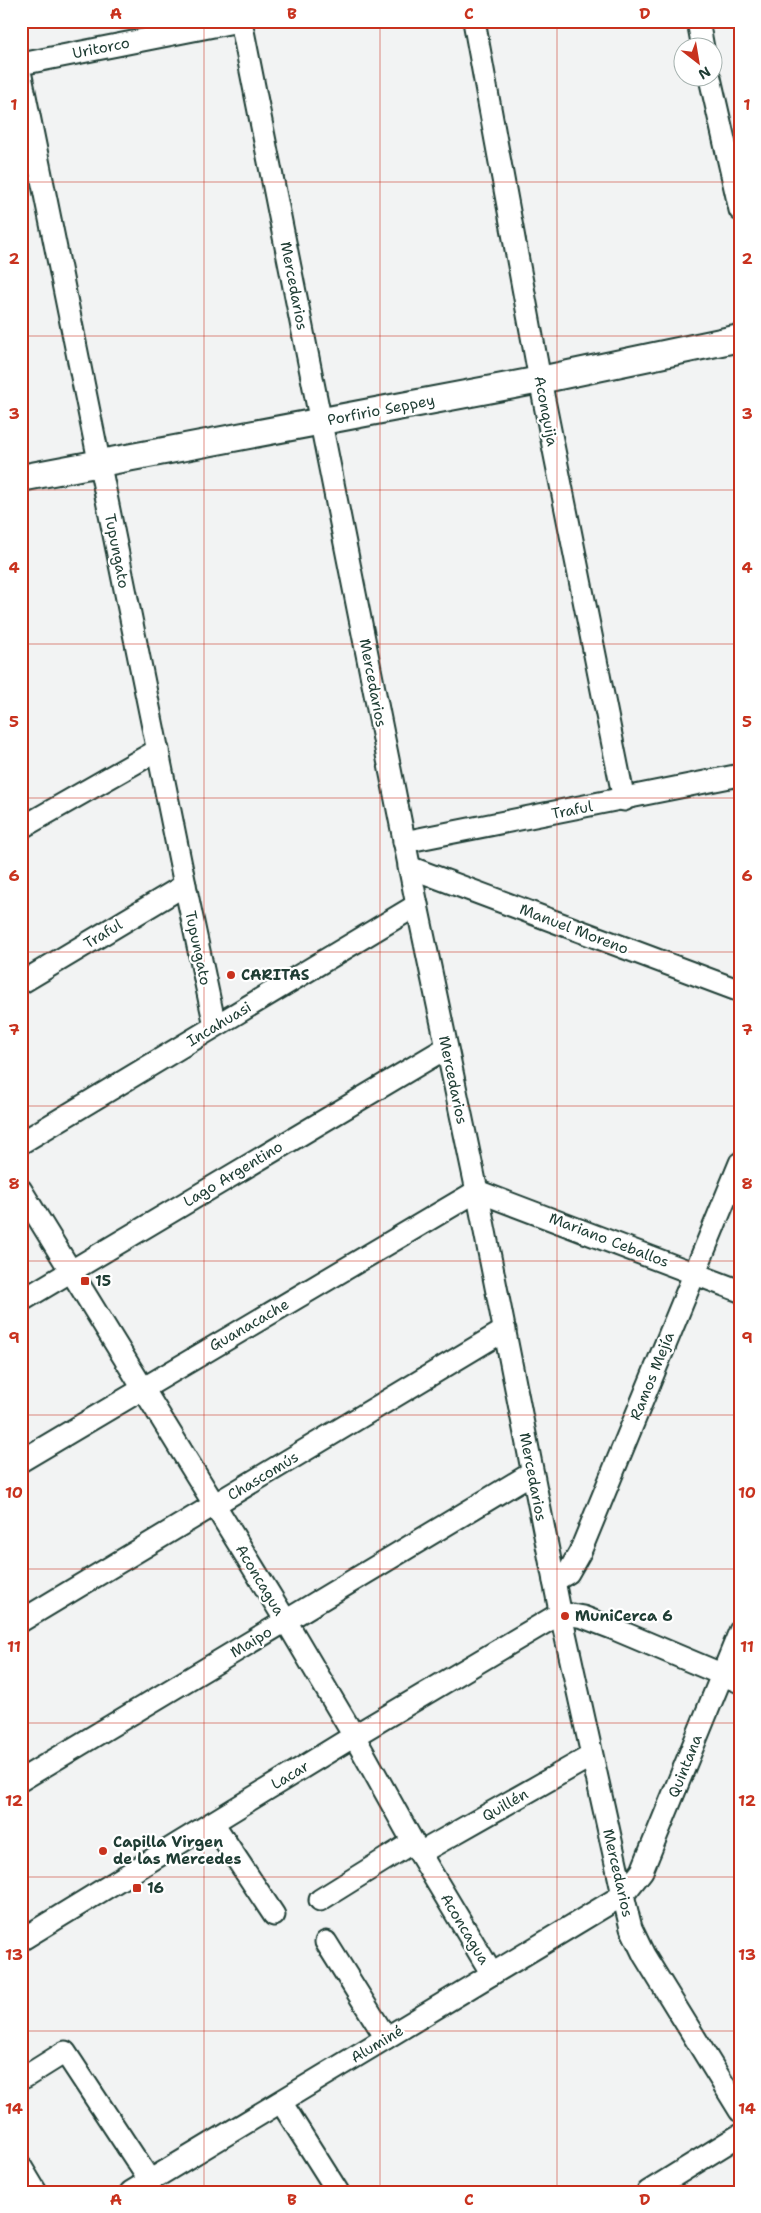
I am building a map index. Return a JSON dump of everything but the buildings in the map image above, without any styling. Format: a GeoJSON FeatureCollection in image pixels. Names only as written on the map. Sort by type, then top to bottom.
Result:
{"type":"FeatureCollection","features":[{"type":"Feature","properties":{"kind":"main road","name":"Porfirio Seppey"},"geometry":{"type":"LineString","coordinates":[[21,478],[540,380],[740,338]]}},
{"type":"Feature","properties":{"kind":"street","name":"Uritorco"},"geometry":{"type":"LineString","coordinates":[[21,64],[240,21]]}},
{"type":"Feature","properties":{"kind":"street","name":"Mercedarios"},"geometry":{"type":"LineString","coordinates":[[240,21],[416,905],[477,1191],[554,1581],[623,1896],[631,1928],[644,1955],[739,2104]]}},
{"type":"Feature","properties":{"kind":"street","name":"Aconquija"},"geometry":{"type":"LineString","coordinates":[[474,21],[540,380],[624,800]]}},
{"type":"Feature","properties":{"kind":"street"},"geometry":{"type":"LineString","coordinates":[[698,21],[701,38]]}},
{"type":"Feature","properties":{"kind":"street","name":"Tupungato"},"geometry":{"type":"LineString","coordinates":[[21,76],[215,1026]]}},
{"type":"Feature","properties":{"kind":"street"},"geometry":{"type":"LineString","coordinates":[[712,88],[740,210]]}},
{"type":"Feature","properties":{"kind":"street"},"geometry":{"type":"LineString","coordinates":[[21,828],[158,750]]}},
{"type":"Feature","properties":{"kind":"street","name":"Traful"},"geometry":{"type":"LineString","coordinates":[[404,842],[624,800],[740,775]]}},
{"type":"Feature","properties":{"kind":"street","name":"Manuel Moreno"},"geometry":{"type":"LineString","coordinates":[[409,866],[740,991]]}},
{"type":"Feature","properties":{"kind":"street","name":"Traful"},"geometry":{"type":"LineString","coordinates":[[21,983],[185,885]]}},
{"type":"Feature","properties":{"kind":"street","name":"Incahuasi"},"geometry":{"type":"LineString","coordinates":[[21,1143],[416,905]]}},
{"type":"Feature","properties":{"kind":"street","name":"Lago Argentino"},"geometry":{"type":"LineString","coordinates":[[21,1301],[446,1048]]}},
{"type":"Feature","properties":{"kind":"street","name":"Ramos Mejía"},"geometry":{"type":"LineString","coordinates":[[554,1581],[568,1572],[580,1552],[740,1163]]}},
{"type":"Feature","properties":{"kind":"street","name":"Aconcagua"},"geometry":{"type":"LineString","coordinates":[[21,1190],[286,1621],[354,1736],[416,1848],[492,1974]]}},
{"type":"Feature","properties":{"kind":"street","name":"Mariano Ceballos"},"geometry":{"type":"LineString","coordinates":[[477,1191],[740,1291]]}},
{"type":"Feature","properties":{"kind":"street","name":"Guanacache"},"geometry":{"type":"LineString","coordinates":[[21,1461],[477,1191]]}},
{"type":"Feature","properties":{"kind":"street","name":"Chascomús"},"geometry":{"type":"LineString","coordinates":[[21,1621],[505,1330]]}},
{"type":"Feature","properties":{"kind":"street","name":"Maipo"},"geometry":{"type":"LineString","coordinates":[[21,1780],[532,1473]]}},
{"type":"Feature","properties":{"kind":"street"},"geometry":{"type":"LineString","coordinates":[[561,1613],[590,1620],[731,1678]]}},
{"type":"Feature","properties":{"kind":"street","name":"Lacar"},"geometry":{"type":"LineString","coordinates":[[21,1940],[354,1736],[561,1613]]}},
{"type":"Feature","properties":{"kind":"street","name":"Quintana"},"geometry":{"type":"LineString","coordinates":[[623,1896],[642,1872],[731,1678],[740,1631]]}},
{"type":"Feature","properties":{"kind":"street","name":"Quillén"},"geometry":{"type":"LineString","coordinates":[[320,1900],[591,1756]]}},
{"type":"Feature","properties":{"kind":"street"},"geometry":{"type":"LineString","coordinates":[[213,1823],[274,1915]]}},
{"type":"Feature","properties":{"kind":"street","name":"Aluminé"},"geometry":{"type":"LineString","coordinates":[[132,2192],[623,1896]]}},
{"type":"Feature","properties":{"kind":"street"},"geometry":{"type":"LineString","coordinates":[[326,1942],[386,2038]]}},
{"type":"Feature","properties":{"kind":"street"},"geometry":{"type":"LineString","coordinates":[[25,2077],[65,2052],[150,2181]]}},
{"type":"Feature","properties":{"kind":"street"},"geometry":{"type":"LineString","coordinates":[[282,2102],[338,2192]]}},
{"type":"Feature","properties":{"kind":"street"},"geometry":{"type":"LineString","coordinates":[[648,2192],[740,2135]]}},
{"type":"Feature","properties":{"kind":"street"},"geometry":{"type":"LineString","coordinates":[[21,2167],[36,2192]]}},
{"type":"Feature","properties":{"kind":"place","name":"CARITAS"},"geometry":{"type":"Point","coordinates":[231,975]}},
{"type":"Feature","properties":{"kind":"place","name":"15"},"geometry":{"type":"Point","coordinates":[85,1281]}},
{"type":"Feature","properties":{"kind":"place","name":"MuniCerca 6"},"geometry":{"type":"Point","coordinates":[565,1616]}},
{"type":"Feature","properties":{"kind":"place","name":"Capilla Virgen de las Mercedes"},"geometry":{"type":"Point","coordinates":[103,1851]}},
{"type":"Feature","properties":{"kind":"place","name":"16"},"geometry":{"type":"Point","coordinates":[137,1888]}}]}
